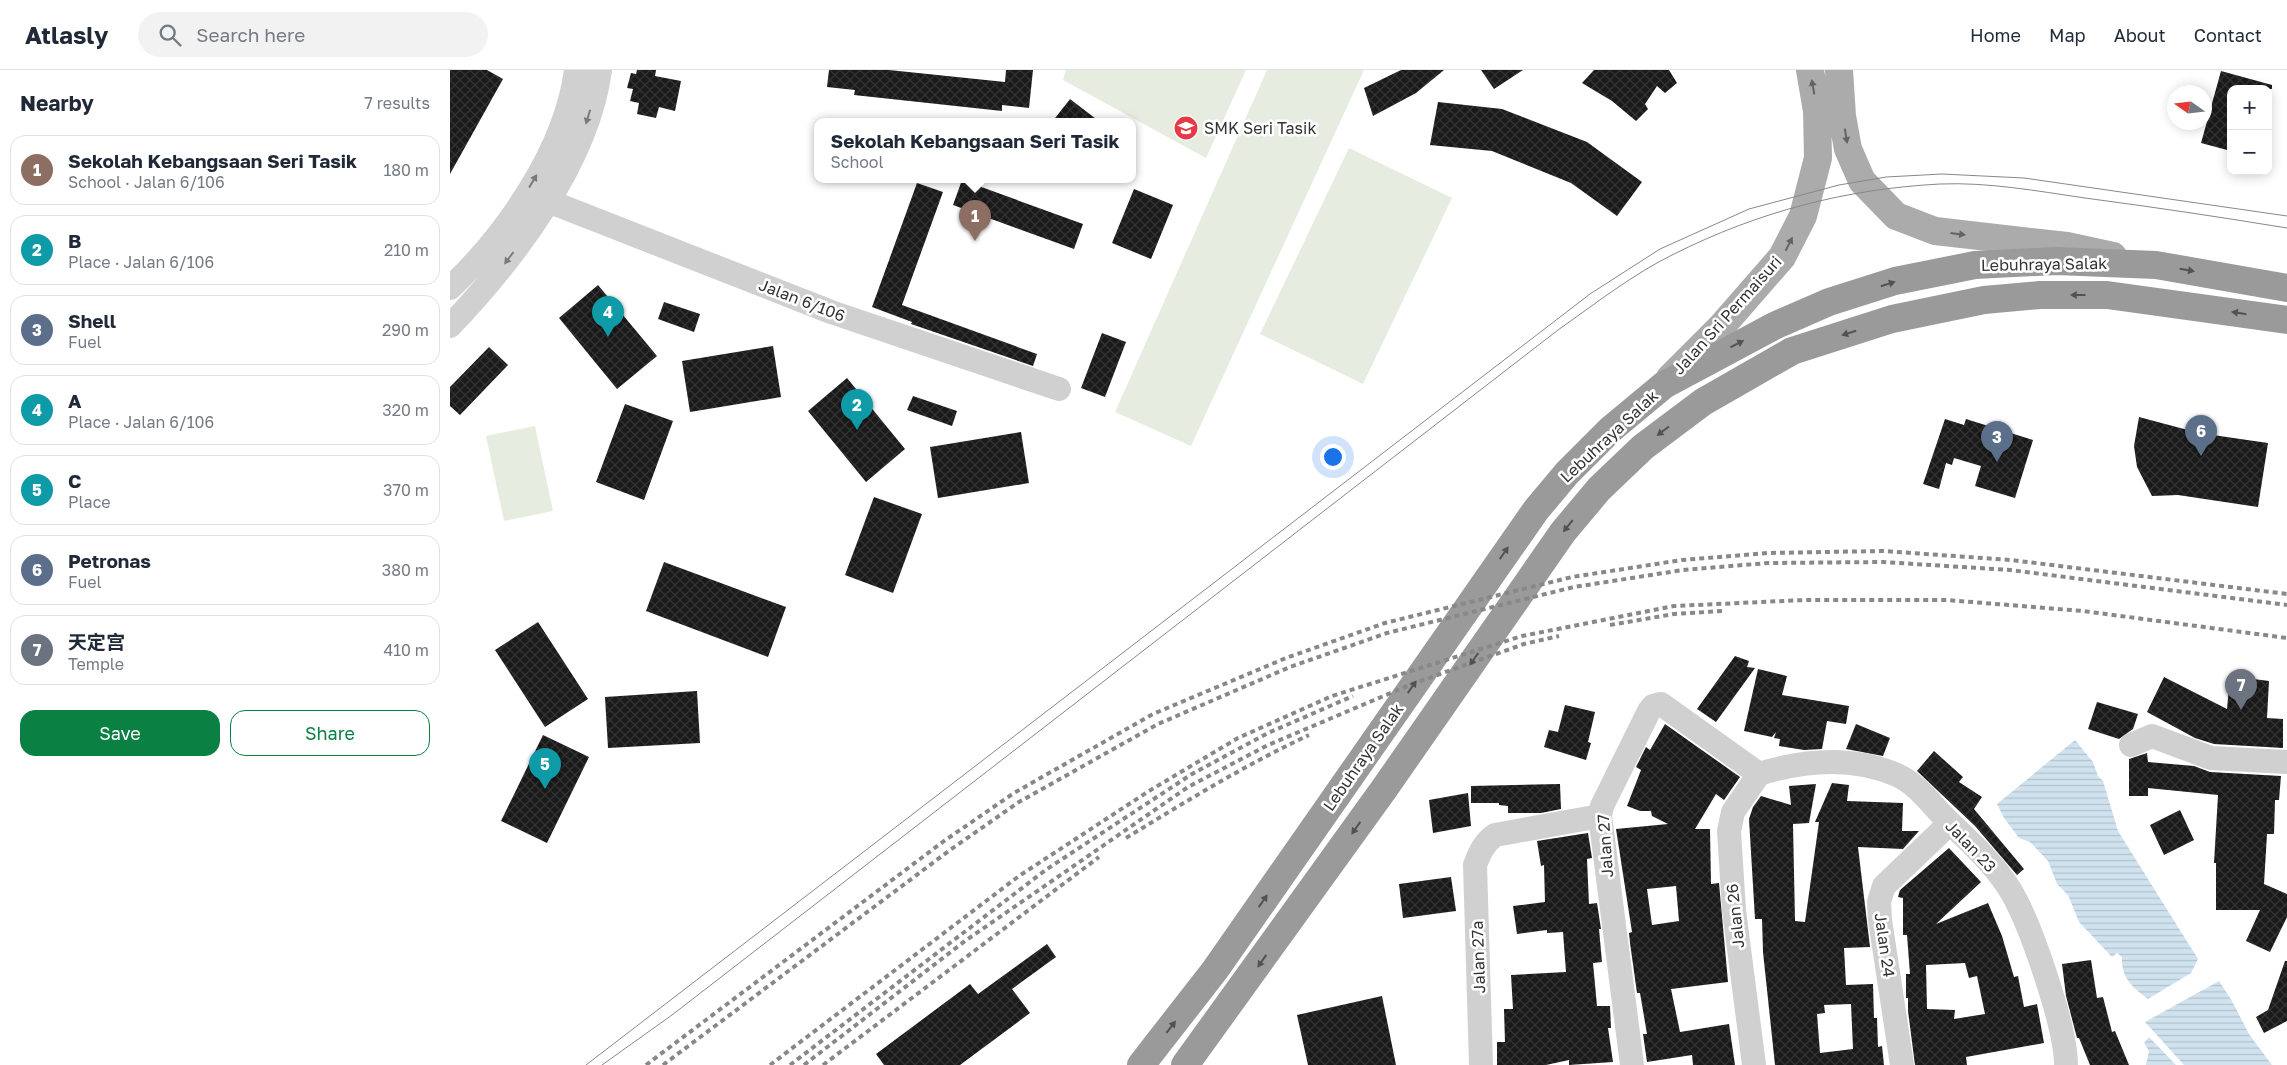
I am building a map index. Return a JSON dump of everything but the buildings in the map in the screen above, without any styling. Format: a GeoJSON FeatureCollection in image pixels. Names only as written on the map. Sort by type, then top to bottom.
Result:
{"type":"FeatureCollection","features":[{"type":"Feature","properties":{"kind":"highway","name":"Lebuhraya Salak"},"geometry":{"type":"LineString","coordinates":[[1141,1065],[1215,970],[1505,551],[1567,473],[1611,429],[1664,385],[1774,326],[1829,302],[1895,281],[1974,265],[2056,261],[2156,264],[2287,288]]}},
{"type":"Feature","properties":{"kind":"highway","name":"Lebuhraya Salak"},"geometry":{"type":"LineString","coordinates":[[1185,1065],[1384,788],[1563,532],[1599,489],[1643,446],[1702,402],[1792,351],[1892,319],[1984,300],[2050,295],[2107,295],[2287,320]]}},
{"type":"Feature","properties":{"kind":"main road","name":"Jalan Sri Permaisuri"},"geometry":{"type":"LineString","coordinates":[[1664,385],[1721,327],[1782,257],[1803,216],[1818,158],[1817,111],[1810,70]]}},
{"type":"Feature","properties":{"kind":"main road"},"geometry":{"type":"LineString","coordinates":[[1839,70],[1842,116],[1848,149],[1862,182],[1896,216],[1935,231],[2067,246],[2156,264]]}},
{"type":"Feature","properties":{"kind":"street"},"geometry":{"type":"LineString","coordinates":[[450,326],[486,288],[528,232],[548,201],[583,134],[587,72]]}},
{"type":"Feature","properties":{"kind":"street"},"geometry":{"type":"LineString","coordinates":[[450,288],[471,267],[506,222],[550,153],[568,107],[587,72]]}},
{"type":"Feature","properties":{"kind":"street","name":"Jalan 6/106"},"geometry":{"type":"LineString","coordinates":[[548,201],[831,312],[1059,389]]}},
{"type":"Feature","properties":{"kind":"street","name":"Jalan 27"},"geometry":{"type":"LineString","coordinates":[[1632,1065],[1600,816],[1602,806],[1653,706],[1661,704],[1760,774]]}},
{"type":"Feature","properties":{"kind":"street"},"geometry":{"type":"LineString","coordinates":[[2131,745],[2152,736],[2211,758],[2287,762]]}},
{"type":"Feature","properties":{"kind":"street","name":"Jalan 23"},"geometry":{"type":"LineString","coordinates":[[1760,774],[1786,766],[1817,761],[1852,764],[1884,771],[1910,782],[2007,884],[2022,910],[2049,992],[2061,1036],[2066,1065]]}},
{"type":"Feature","properties":{"kind":"street","name":"Jalan 26"},"geometry":{"type":"LineString","coordinates":[[1754,1065],[1734,910],[1729,832],[1733,812],[1760,774]]}},
{"type":"Feature","properties":{"kind":"street","name":"Jalan 27a"},"geometry":{"type":"LineString","coordinates":[[1481,1065],[1475,865],[1481,850],[1486,841],[1495,835],[1600,816]]}},
{"type":"Feature","properties":{"kind":"street","name":"Jalan 24"},"geometry":{"type":"LineString","coordinates":[[1902,1065],[1880,920],[1880,894],[1884,886],[1950,822]]}},
{"type":"Feature","properties":{"kind":"shaded area"},"geometry":{"type":"Polygon","coordinates":[[[1066,70],[1246,70],[1206,158],[1136,120],[1136,118],[1133,118],[1063,80],[1066,70]]]}},
{"type":"Feature","properties":{"kind":"shaded area"},"geometry":{"type":"Polygon","coordinates":[[[1267,70],[1364,70],[1191,446],[1115,412],[1267,70]]]}},
{"type":"Feature","properties":{"kind":"shaded area"},"geometry":{"type":"Polygon","coordinates":[[[1349,148],[1452,198],[1363,384],[1260,334],[1349,148]]]}},
{"type":"Feature","properties":{"kind":"shaded area"},"geometry":{"type":"Polygon","coordinates":[[[535,426],[553,511],[504,521],[486,436],[535,426]]]}},
{"type":"Feature","properties":{"kind":"water"},"geometry":{"type":"Polygon","coordinates":[[[2075,740],[2093,762],[2098,776],[2103,781],[2118,831],[2198,959],[2191,973],[2148,999],[2129,981],[2123,971],[2122,957],[2117,953],[2112,957],[2079,922],[2068,895],[2057,884],[2048,861],[2030,842],[2019,838],[2004,818],[1997,804],[2075,740]]]}},
{"type":"Feature","properties":{"kind":"water"},"geometry":{"type":"Polygon","coordinates":[[[2219,981],[2249,1034],[2272,1065],[2184,1065],[2145,1022],[2219,981]]]}},
{"type":"Feature","properties":{"kind":"water"},"geometry":{"type":"Polygon","coordinates":[[[2149,1037],[2176,1065],[2146,1065],[2149,1051],[2144,1043],[2149,1037]]]}},
{"type":"Feature","properties":{"kind":"tram line"},"geometry":{"type":"LineString","coordinates":[[586,1065],[1590,294],[1660,249],[1749,209],[1839,185],[1886,177],[1942,174],[2024,178],[2287,216]]}},
{"type":"Feature","properties":{"kind":"tram line"},"geometry":{"type":"LineString","coordinates":[[602,1065],[672,1015],[1558,330],[1629,280],[1674,254],[1738,226],[1803,205],[1870,191],[1940,184],[1976,184],[2012,188],[2287,228]]}},
{"type":"Feature","properties":{"kind":"railway"},"geometry":{"type":"LineString","coordinates":[[646,1065],[944,841],[1014,793],[1153,714],[1286,658],[1385,623],[1572,577],[1682,560],[1768,553],[1883,551],[2011,560],[2287,594]]}},
{"type":"Feature","properties":{"kind":"railway"},"geometry":{"type":"LineString","coordinates":[[663,1065],[950,850],[1019,802],[1158,724],[1290,667],[1387,633],[1574,587],[1683,570],[1768,563],[1883,562],[2010,570],[2287,605]]}},
{"type":"Feature","properties":{"kind":"railway"},"geometry":{"type":"LineString","coordinates":[[770,1065],[1019,876],[1149,791],[1238,738],[1332,696],[1522,636],[1674,606],[1805,600],[1947,600],[2083,611],[2287,638]]}},
{"type":"Feature","properties":{"kind":"railway"},"geometry":{"type":"LineString","coordinates":[[1610,625],[1674,614],[1722,611]]}},
{"type":"Feature","properties":{"kind":"railway"},"geometry":{"type":"LineString","coordinates":[[804,1065],[965,941],[1188,787],[1268,745],[1412,684],[1524,644],[1559,636]]}},
{"type":"Feature","properties":{"kind":"railway"},"geometry":{"type":"LineString","coordinates":[[790,1065],[1047,869],[1192,774],[1268,733],[1353,696]]}},
{"type":"Feature","properties":{"kind":"railway"},"geometry":{"type":"LineString","coordinates":[[1126,838],[1239,771],[1309,735]]}},
{"type":"Feature","properties":{"kind":"railway"},"geometry":{"type":"LineString","coordinates":[[823,1065],[1099,857]]}},
{"type":"Feature","properties":{"kind":"place","name":"SMK Seri Tasik"},"geometry":{"type":"Point","coordinates":[1186,128]}},
{"type":"Feature","properties":{"kind":"place","name":"Sekolah Kebangsaan Seri Tasik"},"geometry":{"type":"Point","coordinates":[975,241]}},
{"type":"Feature","properties":{"kind":"place","name":"A"},"geometry":{"type":"Point","coordinates":[608,337]}},
{"type":"Feature","properties":{"kind":"place","name":"B"},"geometry":{"type":"Point","coordinates":[857,430]}},
{"type":"Feature","properties":{"kind":"place","name":"Petronas"},"geometry":{"type":"Point","coordinates":[2201,456]}},
{"type":"Feature","properties":{"kind":"place","name":"Shell"},"geometry":{"type":"Point","coordinates":[1997,462]}},
{"type":"Feature","properties":{"kind":"place","name":"天定宫"},"geometry":{"type":"Point","coordinates":[2241,710]}},
{"type":"Feature","properties":{"kind":"place","name":"C"},"geometry":{"type":"Point","coordinates":[545,789]}}]}
